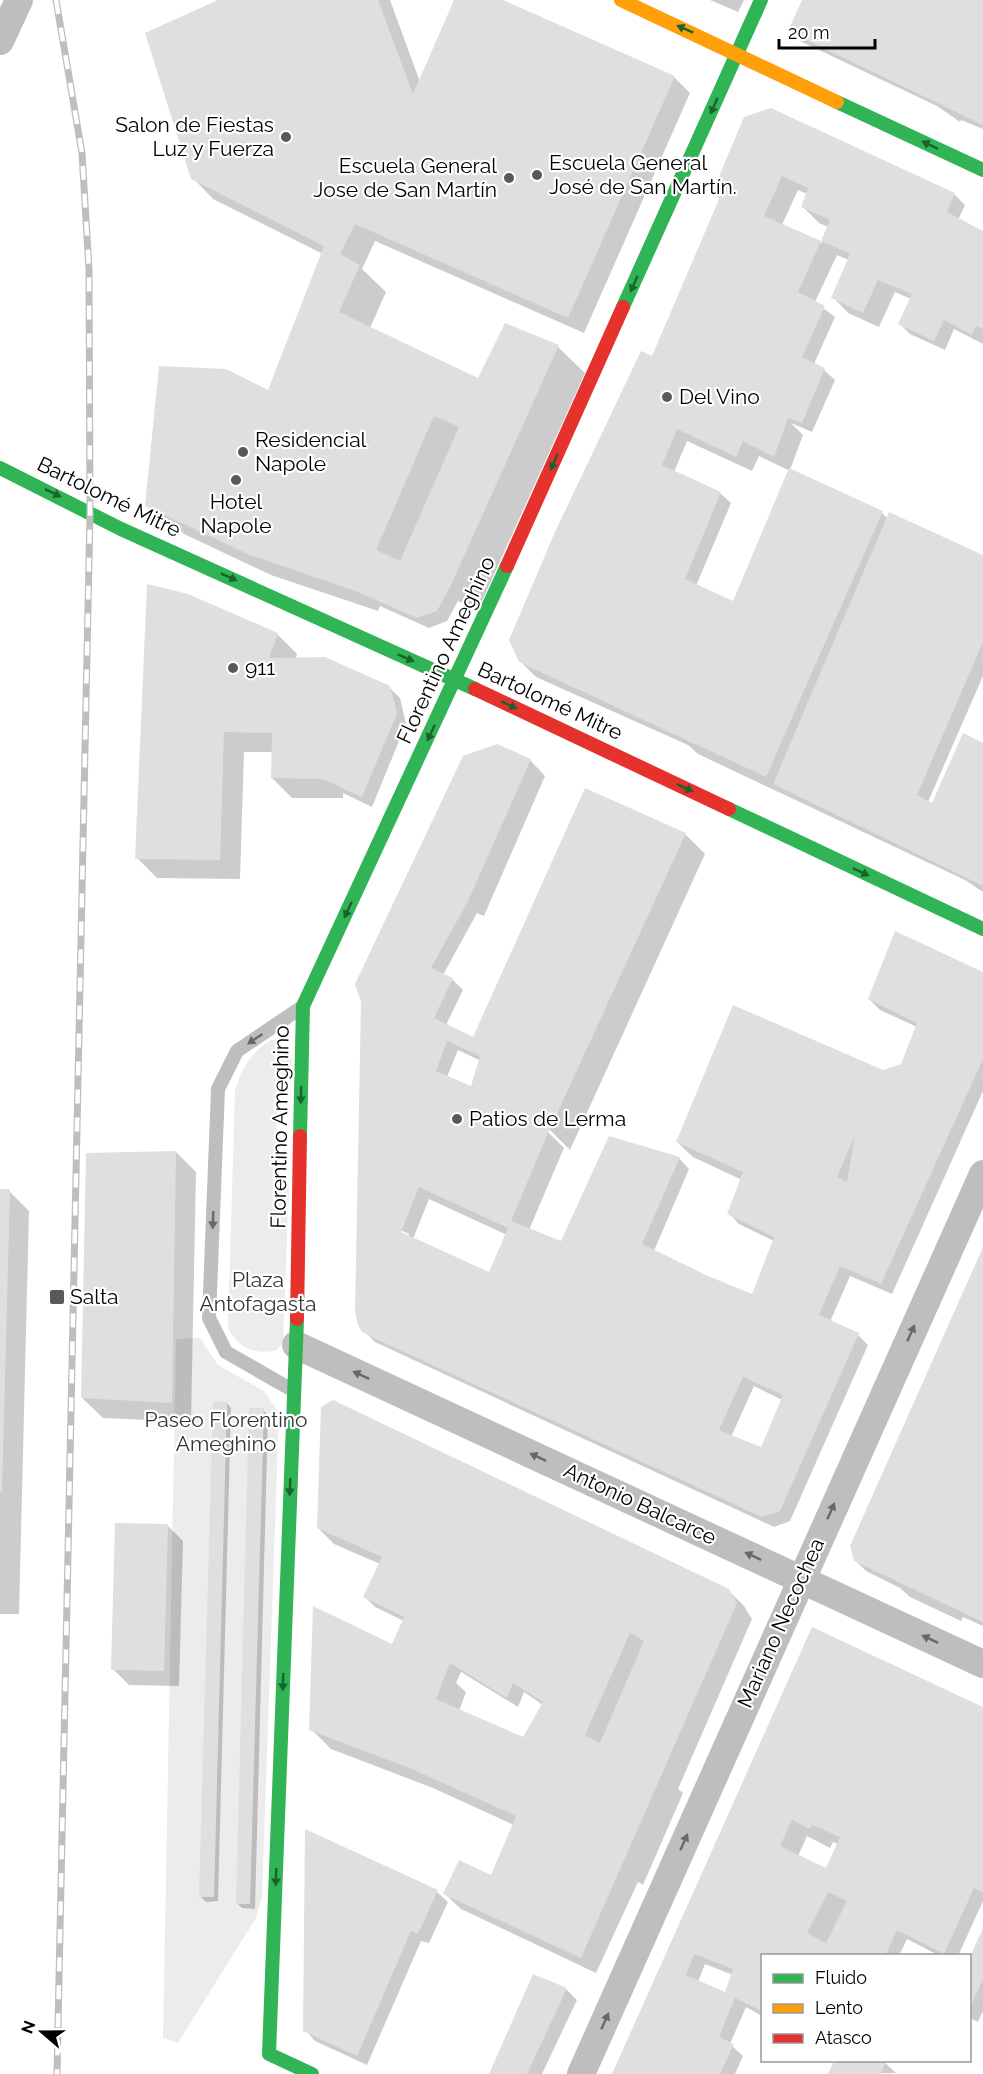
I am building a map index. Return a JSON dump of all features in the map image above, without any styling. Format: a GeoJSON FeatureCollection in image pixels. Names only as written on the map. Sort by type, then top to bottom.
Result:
{"type":"FeatureCollection","features":[{"type":"Feature","properties":{"kind":"street"},"geometry":{"type":"LineString","coordinates":[[0,41],[19,0]]}},
{"type":"Feature","properties":{"kind":"street"},"geometry":{"type":"LineString","coordinates":[[621,0],[983,170]]}},
{"type":"Feature","properties":{"kind":"street","name":"Florentino Ameghino"},"geometry":{"type":"LineString","coordinates":[[296,1345],[303,1006],[456,680],[761,0]]}},
{"type":"Feature","properties":{"kind":"street","name":"Bartolomé Mitre"},"geometry":{"type":"LineString","coordinates":[[0,468],[122,529],[456,680],[983,929]]}},
{"type":"Feature","properties":{"kind":"street","name":"Mariano Necochea"},"geometry":{"type":"LineString","coordinates":[[581,2074],[983,1174]]}},
{"type":"Feature","properties":{"kind":"street"},"geometry":{"type":"LineString","coordinates":[[296,1345],[269,2054],[312,2074]]}},
{"type":"Feature","properties":{"kind":"street","name":"Antonio Balcarce"},"geometry":{"type":"LineString","coordinates":[[296,1345],[983,1664]]}},
{"type":"Feature","properties":{"kind":"lane"},"geometry":{"type":"LineString","coordinates":[[294,1391],[226,1352],[209,1318],[218,1089],[237,1052],[303,1006]]}},
{"type":"Feature","properties":{"kind":"green space","name":"Plaza Antofagasta"},"geometry":{"type":"Polygon","coordinates":[[[271,1040],[279,1040],[292,1058],[291,1082],[277,1096],[276,1171],[289,1186],[283,1343],[276,1351],[261,1352],[242,1345],[228,1328],[235,1090],[248,1061],[271,1040]]]}},
{"type":"Feature","properties":{"kind":"green space","name":"Paseo Florentino Ameghino"},"geometry":{"type":"Polygon","coordinates":[[[200,1338],[218,1365],[264,1391],[279,1413],[262,1897],[256,1918],[178,2043],[163,2038],[176,1339],[200,1338]]]}},
{"type":"Feature","properties":{"kind":"building"},"geometry":{"type":"Polygon","coordinates":[[[218,0],[378,0],[413,94],[454,0],[503,0],[675,76],[568,318],[355,224],[340,254],[360,265],[339,312],[478,378],[505,323],[559,345],[451,585],[437,611],[417,618],[358,592],[250,555],[145,506],[159,366],[226,369],[268,390],[324,246],[191,179],[145,33],[218,0]],[[434,416],[376,550],[400,561],[459,427],[434,416]]]}},
{"type":"Feature","properties":{"kind":"building"},"geometry":{"type":"Polygon","coordinates":[[[802,0],[983,0],[983,125],[788,31],[802,0]]]}},
{"type":"Feature","properties":{"kind":"building"},"geometry":{"type":"Polygon","coordinates":[[[771,108],[955,193],[947,212],[983,231],[983,329],[976,326],[972,335],[944,320],[934,341],[898,324],[912,294],[878,280],[863,313],[831,298],[850,254],[821,241],[798,292],[825,306],[802,357],[825,368],[802,423],[788,418],[774,457],[743,441],[736,457],[677,429],[662,465],[721,492],[685,579],[733,601],[789,468],[883,511],[766,777],[519,662],[509,640],[555,532],[641,351],[652,356],[720,197],[712,193],[744,117],[771,108]],[[782,176],[764,216],[821,241],[830,220],[801,207],[808,188],[782,176]]]}},
{"type":"Feature","properties":{"kind":"building"},"geometry":{"type":"Polygon","coordinates":[[[889,512],[983,555],[983,642],[917,795],[932,803],[963,733],[983,743],[983,886],[773,784],[889,512]]]}},
{"type":"Feature","properties":{"kind":"building"},"geometry":{"type":"Polygon","coordinates":[[[147,584],[188,594],[278,633],[269,658],[325,657],[390,686],[397,713],[362,797],[323,779],[271,778],[272,733],[224,732],[220,860],[135,859],[147,584]]]}},
{"type":"Feature","properties":{"kind":"building"},"geometry":{"type":"Polygon","coordinates":[[[497,744],[531,759],[468,901],[431,968],[453,978],[434,1018],[473,1037],[585,788],[686,833],[549,1131],[511,1221],[561,1241],[609,1136],[680,1157],[642,1244],[708,1276],[752,1294],[774,1237],[727,1214],[743,1172],[676,1142],[733,1005],[883,1070],[901,1064],[917,1023],[868,999],[895,931],[983,972],[983,1059],[881,1284],[840,1266],[819,1315],[859,1333],[780,1511],[762,1517],[378,1340],[362,1332],[358,1325],[355,1312],[361,1002],[355,984],[463,756],[497,744]],[[447,1041],[436,1071],[471,1086],[480,1056],[447,1041]],[[855,1135],[837,1177],[847,1182],[855,1135]],[[419,1187],[401,1232],[489,1272],[508,1228],[419,1187]],[[743,1377],[719,1430],[761,1447],[783,1395],[743,1377]]]}},
{"type":"Feature","properties":{"kind":"building"},"geometry":{"type":"Polygon","coordinates":[[[176,1151],[172,1403],[81,1398],[86,1153],[176,1151]]]}},
{"type":"Feature","properties":{"kind":"building"},"geometry":{"type":"Polygon","coordinates":[[[0,1189],[10,1189],[2,1492],[0,1492],[0,1189]]]}},
{"type":"Feature","properties":{"kind":"building"},"geometry":{"type":"Polygon","coordinates":[[[983,1247],[983,1622],[854,1561],[850,1546],[983,1247]]]}},
{"type":"Feature","properties":{"kind":"building"},"geometry":{"type":"Polygon","coordinates":[[[333,1400],[729,1589],[737,1603],[581,1958],[443,1894],[459,1860],[491,1875],[516,1816],[412,1769],[309,1730],[313,1606],[392,1644],[404,1617],[363,1597],[382,1557],[317,1528],[321,1407],[333,1400]],[[630,1633],[585,1735],[600,1743],[644,1641],[630,1633]],[[450,1663],[436,1699],[523,1737],[543,1702],[513,1683],[507,1698],[450,1663]]]}},
{"type":"Feature","properties":{"kind":"building"},"geometry":{"type":"Polygon","coordinates":[[[213,1401],[227,1402],[214,1897],[199,1897],[213,1401]]]}},
{"type":"Feature","properties":{"kind":"building"},"geometry":{"type":"Polygon","coordinates":[[[249,1408],[264,1408],[250,1904],[236,1904],[249,1408]]]}},
{"type":"Feature","properties":{"kind":"building"},"geometry":{"type":"Polygon","coordinates":[[[115,1523],[168,1524],[164,1671],[111,1670],[115,1523]]]}},
{"type":"Feature","properties":{"kind":"building"},"geometry":{"type":"Polygon","coordinates":[[[812,1627],[983,1707],[983,1892],[974,1888],[944,1954],[897,1930],[886,1954],[761,1954],[761,2011],[735,1998],[719,2037],[734,2044],[720,2074],[612,2074],[812,1627]],[[792,1820],[780,1846],[826,1868],[840,1837],[812,1825],[810,1829],[792,1820]],[[828,1892],[807,1933],[826,1943],[847,1901],[828,1892]],[[694,1954],[686,1975],[725,1992],[733,1969],[694,1954]]]}},
{"type":"Feature","properties":{"kind":"building"},"geometry":{"type":"Polygon","coordinates":[[[305,1829],[438,1890],[418,1934],[411,1931],[357,2056],[303,2031],[305,1829]]]}},
{"type":"Feature","properties":{"kind":"building"},"geometry":{"type":"Polygon","coordinates":[[[983,1928],[983,1979],[971,2006],[971,1955],[983,1928]]]}},
{"type":"Feature","properties":{"kind":"building"},"geometry":{"type":"Polygon","coordinates":[[[533,1974],[567,1988],[527,2074],[489,2074],[533,1974]]]}},
{"type":"Feature","properties":{"kind":"building"},"geometry":{"type":"Polygon","coordinates":[[[834,2062],[886,2062],[880,2074],[828,2074],[834,2062]]]}},
{"type":"Feature","properties":{"kind":"railway"},"geometry":{"type":"LineString","coordinates":[[56,0],[82,153],[89,270],[90,513],[57,2074]]}},
{"type":"Feature","properties":{"kind":"traffic: fast"},"geometry":{"type":"LineString","coordinates":[[623,307],[761,0]]}},
{"type":"Feature","properties":{"kind":"traffic: fast"},"geometry":{"type":"LineString","coordinates":[[837,102],[983,170]]}},
{"type":"Feature","properties":{"kind":"traffic: fast"},"geometry":{"type":"LineString","coordinates":[[0,468],[121,529],[475,689]]}},
{"type":"Feature","properties":{"kind":"traffic: fast"},"geometry":{"type":"LineString","coordinates":[[300,1136],[303,1006],[507,566]]}},
{"type":"Feature","properties":{"kind":"traffic: fast"},"geometry":{"type":"LineString","coordinates":[[729,809],[983,929]]}},
{"type":"Feature","properties":{"kind":"traffic: fast"},"geometry":{"type":"LineString","coordinates":[[297,1319],[269,2054],[312,2074]]}},
{"type":"Feature","properties":{"kind":"traffic: slow"},"geometry":{"type":"LineString","coordinates":[[621,0],[837,102]]}},
{"type":"Feature","properties":{"kind":"traffic: jam"},"geometry":{"type":"LineString","coordinates":[[507,566],[623,307]]}},
{"type":"Feature","properties":{"kind":"traffic: jam"},"geometry":{"type":"LineString","coordinates":[[475,689],[729,809]]}},
{"type":"Feature","properties":{"kind":"traffic: jam"},"geometry":{"type":"LineString","coordinates":[[297,1319],[300,1136]]}},
{"type":"Feature","properties":{"kind":"place","name":"Salon de Fiestas Luz y Fuerza"},"geometry":{"type":"Point","coordinates":[286,137]}},
{"type":"Feature","properties":{"kind":"place","name":"Escuela General José de San Martín."},"geometry":{"type":"Point","coordinates":[537,175]}},
{"type":"Feature","properties":{"kind":"place","name":"Escuela General Jose de San Martín"},"geometry":{"type":"Point","coordinates":[509,178]}},
{"type":"Feature","properties":{"kind":"place","name":"Del Vino"},"geometry":{"type":"Point","coordinates":[667,397]}},
{"type":"Feature","properties":{"kind":"place","name":"Residencial Napole"},"geometry":{"type":"Point","coordinates":[243,452]}},
{"type":"Feature","properties":{"kind":"place","name":"Hotel Napole"},"geometry":{"type":"Point","coordinates":[236,480]}},
{"type":"Feature","properties":{"kind":"place","name":"911"},"geometry":{"type":"Point","coordinates":[233,668]}},
{"type":"Feature","properties":{"kind":"place","name":"Patios de Lerma"},"geometry":{"type":"Point","coordinates":[457,1119]}},
{"type":"Feature","properties":{"kind":"place","name":"Salta"},"geometry":{"type":"Point","coordinates":[57,1297]}}]}
